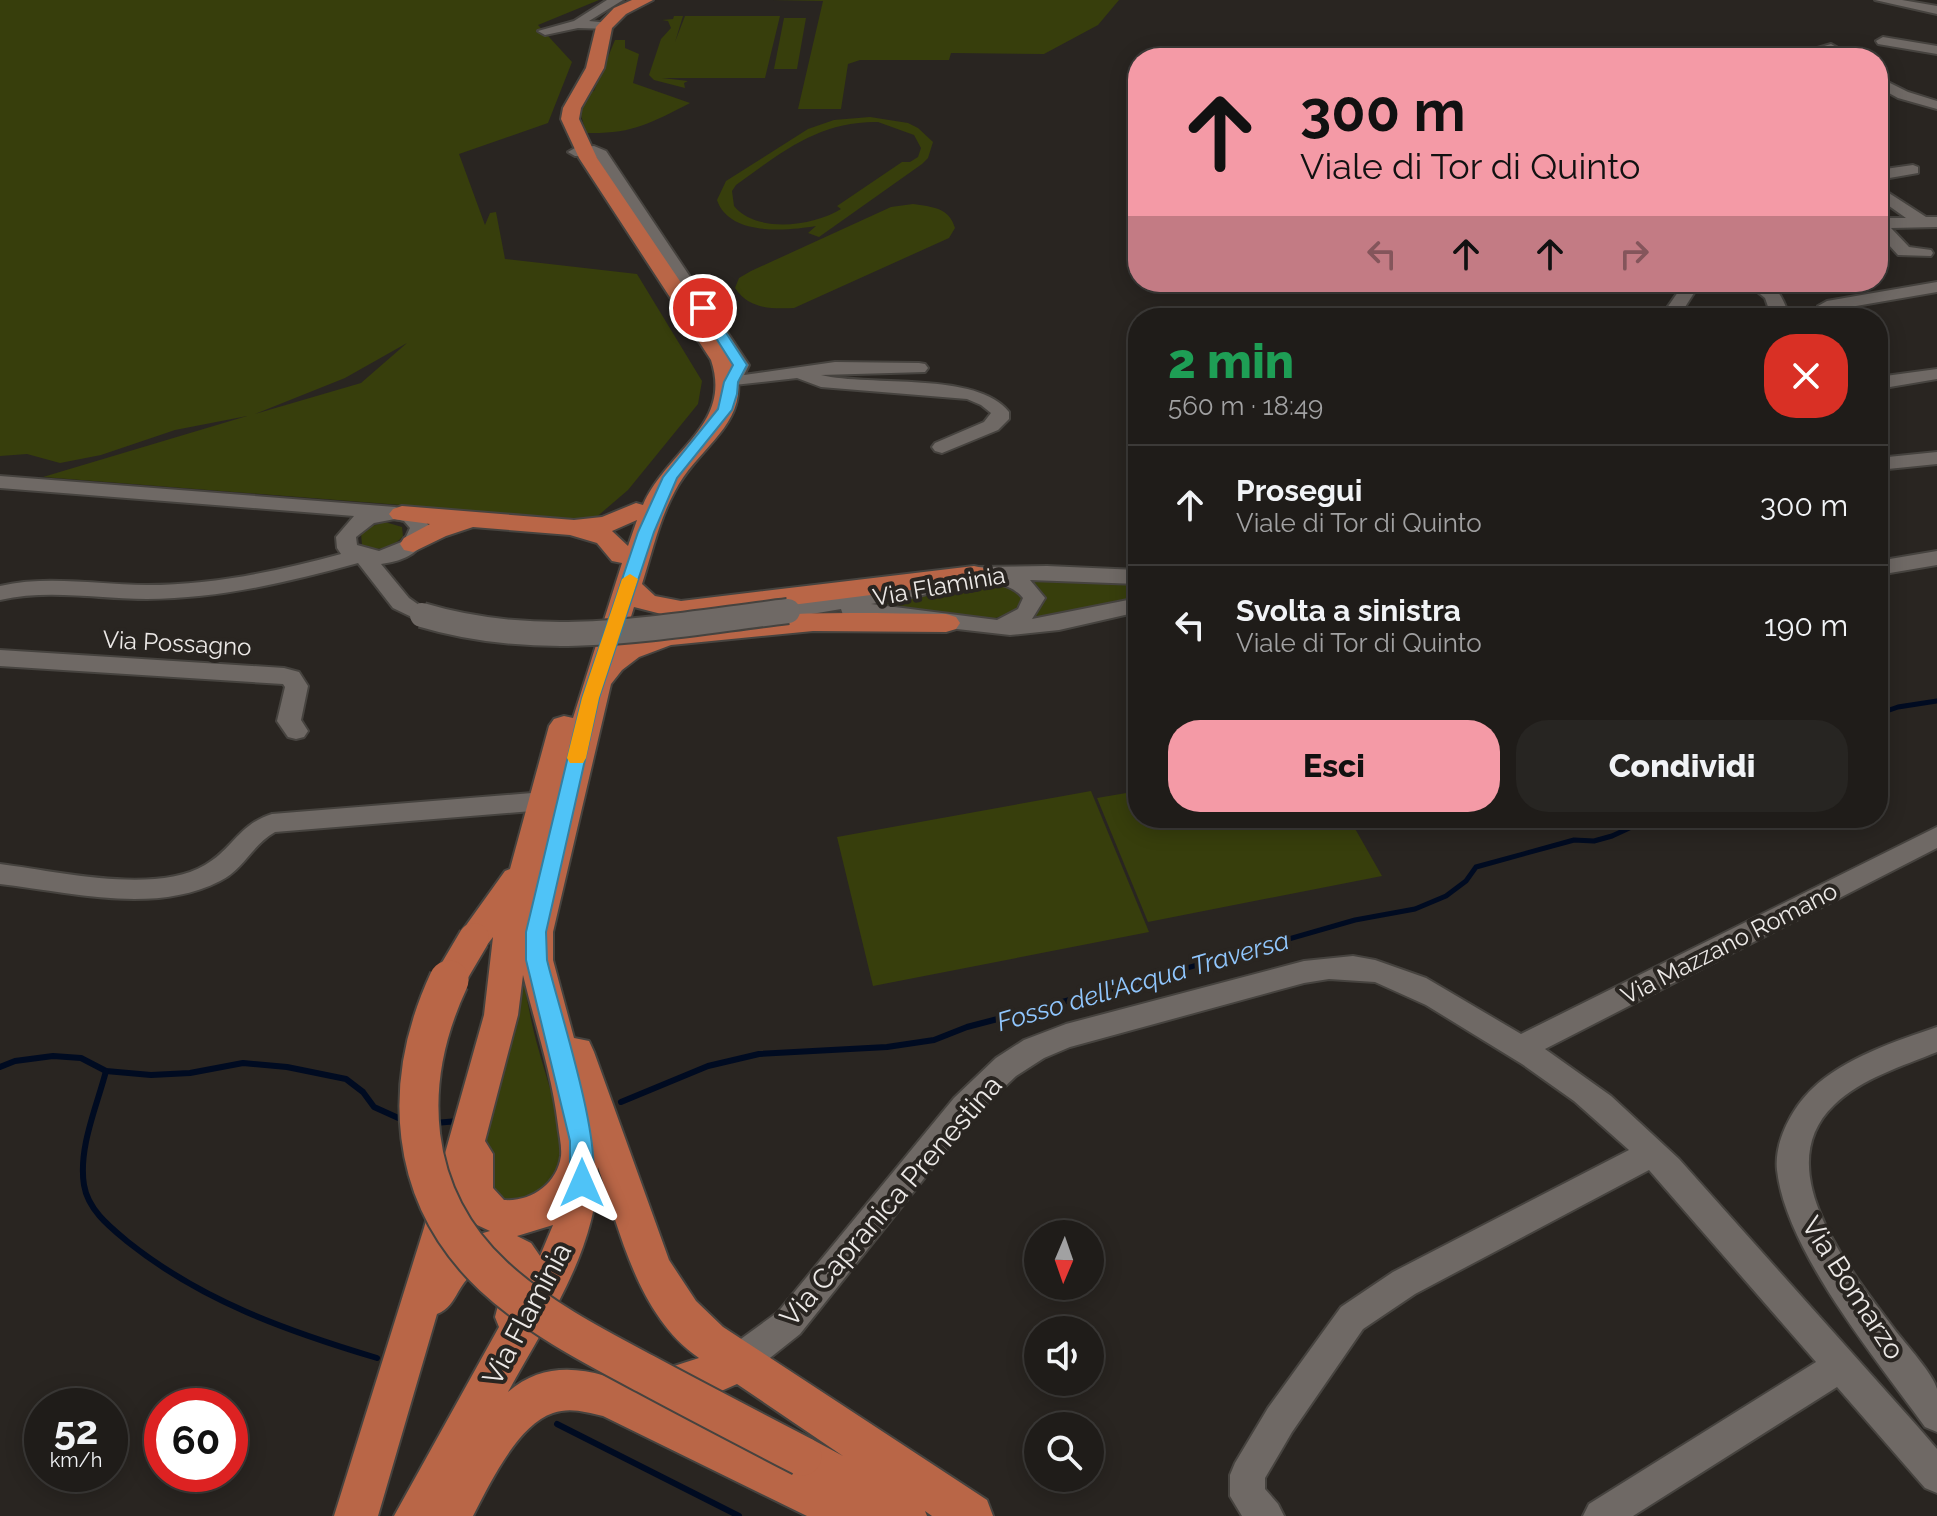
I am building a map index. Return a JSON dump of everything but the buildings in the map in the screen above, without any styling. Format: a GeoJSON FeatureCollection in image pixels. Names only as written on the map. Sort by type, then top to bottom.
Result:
{"type":"FeatureCollection","features":[{"type":"Feature","properties":{"kind":"main road"},"geometry":{"type":"LineString","coordinates":[[356,1516],[472,1124],[501,1015],[515,908],[531,859],[573,693],[636,511],[656,472],[712,407],[716,384],[699,348],[559,120],[559,112],[579,71],[585,25],[624,3],[645,0]]}},
{"type":"Feature","properties":{"kind":"main road"},"geometry":{"type":"LineString","coordinates":[[580,151],[656,248],[722,360],[731,382]]}},
{"type":"Feature","properties":{"kind":"main road","name":"Via Flaminia"},"geometry":{"type":"LineString","coordinates":[[416,1516],[568,1240],[579,1201],[581,1141],[536,960],[536,932],[594,689],[660,495],[675,470],[722,415],[729,399],[731,382]]}},
{"type":"Feature","properties":{"kind":"main road"},"geometry":{"type":"LineString","coordinates":[[395,514],[571,527],[607,524],[636,511]]}},
{"type":"Feature","properties":{"kind":"main road"},"geometry":{"type":"LineString","coordinates":[[409,547],[444,528],[486,520]]}},
{"type":"Feature","properties":{"kind":"main road"},"geometry":{"type":"LineString","coordinates":[[571,527],[606,537],[621,555]]}},
{"type":"Feature","properties":{"kind":"main road"},"geometry":{"type":"LineString","coordinates":[[628,586],[646,603],[681,610],[921,578],[981,574]]}},
{"type":"Feature","properties":{"kind":"main road"},"geometry":{"type":"LineString","coordinates":[[594,689],[620,656],[642,643],[668,636],[813,622],[946,623]]}},
{"type":"Feature","properties":{"kind":"main road"},"geometry":{"type":"LineString","coordinates":[[531,859],[455,967],[435,1009],[423,1047],[418,1088],[419,1128],[425,1167],[448,1222],[496,1281],[538,1313],[802,1456],[905,1516]]}},
{"type":"Feature","properties":{"kind":"main road"},"geometry":{"type":"LineString","coordinates":[[553,1025],[569,1041],[581,1063],[645,1249],[665,1293],[693,1328],[971,1516]]}},
{"type":"Feature","properties":{"kind":"main road"},"geometry":{"type":"LineString","coordinates":[[472,1124],[475,1193],[491,1213],[507,1219],[533,1215],[558,1199],[573,1174],[581,1141]]}},
{"type":"Feature","properties":{"kind":"main road"},"geometry":{"type":"LineString","coordinates":[[415,1318],[458,1261],[484,1248],[512,1252],[524,1265],[526,1282],[503,1358]]}},
{"type":"Feature","properties":{"kind":"main road"},"geometry":{"type":"LineString","coordinates":[[607,1396],[668,1388],[701,1379],[739,1361]]}},
{"type":"Feature","properties":{"kind":"main road"},"geometry":{"type":"LineString","coordinates":[[449,1516],[503,1424],[518,1408],[536,1397],[565,1389],[607,1396],[855,1516]]}},
{"type":"Feature","properties":{"kind":"street"},"geometry":{"type":"LineString","coordinates":[[545,26],[585,25],[591,13],[624,3],[655,0]]}},
{"type":"Feature","properties":{"kind":"street"},"geometry":{"type":"LineString","coordinates":[[1881,0],[1937,10]]}},
{"type":"Feature","properties":{"kind":"street"},"geometry":{"type":"LineString","coordinates":[[1883,41],[1937,50]]}},
{"type":"Feature","properties":{"kind":"street"},"geometry":{"type":"LineString","coordinates":[[1888,87],[1903,95],[1937,105]]}},
{"type":"Feature","properties":{"kind":"street"},"geometry":{"type":"LineString","coordinates":[[1888,174],[1913,170]]}},
{"type":"Feature","properties":{"kind":"street"},"geometry":{"type":"LineString","coordinates":[[1888,197],[1931,222]]}},
{"type":"Feature","properties":{"kind":"street"},"geometry":{"type":"LineString","coordinates":[[1888,223],[1931,222]]}},
{"type":"Feature","properties":{"kind":"street"},"geometry":{"type":"LineString","coordinates":[[1888,234],[1904,252],[1925,253]]}},
{"type":"Feature","properties":{"kind":"street"},"geometry":{"type":"LineString","coordinates":[[1827,306],[1937,287]]}},
{"type":"Feature","properties":{"kind":"street"},"geometry":{"type":"LineString","coordinates":[[731,382],[835,367],[919,368]]}},
{"type":"Feature","properties":{"kind":"street"},"geometry":{"type":"LineString","coordinates":[[798,372],[821,381],[970,394],[988,401],[1000,412],[1000,419],[991,426],[942,447]]}},
{"type":"Feature","properties":{"kind":"street"},"geometry":{"type":"LineString","coordinates":[[1888,381],[1937,374]]}},
{"type":"Feature","properties":{"kind":"street"},"geometry":{"type":"LineString","coordinates":[[1888,463],[1937,458]]}},
{"type":"Feature","properties":{"kind":"street"},"geometry":{"type":"LineString","coordinates":[[0,482],[294,503],[395,514],[414,519],[420,527],[409,547],[389,571],[386,586]]}},
{"type":"Feature","properties":{"kind":"street"},"geometry":{"type":"LineString","coordinates":[[294,503],[333,515],[354,546],[380,558],[409,547]]}},
{"type":"Feature","properties":{"kind":"street"},"geometry":{"type":"LineString","coordinates":[[0,593],[25,589],[190,591],[253,584],[285,576],[354,546],[367,518],[395,514]]}},
{"type":"Feature","properties":{"kind":"street","name":"Via Flaminia"},"geometry":{"type":"LineString","coordinates":[[354,546],[401,603],[422,615],[486,633],[542,636],[788,611],[909,591],[981,574],[1128,577]]}},
{"type":"Feature","properties":{"kind":"street"},"geometry":{"type":"LineString","coordinates":[[1888,566],[1937,558]]}},
{"type":"Feature","properties":{"kind":"street"},"geometry":{"type":"LineString","coordinates":[[981,574],[1020,584],[1034,598],[1027,613],[998,627]]}},
{"type":"Feature","properties":{"kind":"street","name":"Via Flaminia"},"geometry":{"type":"LineString","coordinates":[[788,611],[857,610],[998,627],[1053,623],[1128,607]]}},
{"type":"Feature","properties":{"kind":"street","name":"Via Possagno"},"geometry":{"type":"LineString","coordinates":[[0,658],[284,676],[297,686],[289,721],[296,731]]}},
{"type":"Feature","properties":{"kind":"street"},"geometry":{"type":"LineString","coordinates":[[0,874],[135,888],[174,886],[213,873],[255,831],[272,823],[544,801]]}},
{"type":"Feature","properties":{"kind":"street","name":"Via Mazzano Romano"},"geometry":{"type":"LineString","coordinates":[[1520,1048],[1937,837]]}},
{"type":"Feature","properties":{"kind":"street","name":"Via Capranica Prenestina"},"geometry":{"type":"LineString","coordinates":[[739,1361],[768,1342],[794,1316],[988,1082],[1025,1054],[1054,1040],[1304,972],[1348,966],[1375,969],[1406,980],[1520,1048],[1600,1105],[1652,1153],[1840,1366]]}},
{"type":"Feature","properties":{"kind":"street","name":"Via Bomarzo"},"geometry":{"type":"LineString","coordinates":[[1937,1039],[1871,1068],[1832,1090],[1804,1123],[1792,1157],[1795,1188],[1812,1230],[1937,1415]]}},
{"type":"Feature","properties":{"kind":"street"},"geometry":{"type":"LineString","coordinates":[[1266,1516],[1248,1496],[1247,1475],[1280,1420],[1352,1318],[1404,1283],[1652,1153]]}},
{"type":"Feature","properties":{"kind":"street"},"geometry":{"type":"LineString","coordinates":[[1601,1516],[1840,1366]]}},
{"type":"Feature","properties":{"kind":"street","name":"Via Bomarzo"},"geometry":{"type":"LineString","coordinates":[[1840,1366],[1937,1476]]}},
{"type":"Feature","properties":{"kind":"green space"},"geometry":{"type":"Polygon","coordinates":[[[0,0],[599,0],[538,25],[572,62],[548,123],[459,154],[485,225],[490,213],[496,212],[505,259],[637,274],[702,381],[698,404],[628,490],[593,520],[43,477],[247,416],[175,430],[101,455],[60,463],[27,454],[0,456],[0,0]],[[407,343],[345,378],[255,414],[361,383],[407,343]]]}},
{"type":"Feature","properties":{"kind":"green space"},"geometry":{"type":"Polygon","coordinates":[[[772,0],[1119,0],[1098,25],[1044,54],[951,53],[949,60],[860,60],[848,64],[841,109],[798,109],[823,1],[772,0]]]}},
{"type":"Feature","properties":{"kind":"green space"},"geometry":{"type":"Polygon","coordinates":[[[674,16],[683,16],[675,42],[685,16],[780,16],[765,78],[662,78],[688,81],[684,83],[685,88],[654,80],[649,75],[661,39],[671,28],[668,21],[662,20],[673,19],[674,16]]]}},
{"type":"Feature","properties":{"kind":"green space"},"geometry":{"type":"Polygon","coordinates":[[[784,18],[806,18],[797,69],[774,69],[784,18]]]}},
{"type":"Feature","properties":{"kind":"green space"},"geometry":{"type":"Polygon","coordinates":[[[615,40],[625,40],[625,48],[639,54],[633,83],[690,103],[640,126],[616,132],[586,133],[579,108],[587,92],[594,91],[615,40]]]}},
{"type":"Feature","properties":{"kind":"green space"},"geometry":{"type":"Polygon","coordinates":[[[870,117],[908,123],[933,142],[928,158],[922,164],[819,237],[808,233],[816,226],[760,228],[733,220],[723,212],[717,200],[726,181],[808,129],[834,120],[870,117]],[[878,122],[857,123],[819,133],[786,150],[736,185],[732,191],[734,206],[744,215],[771,224],[801,223],[830,215],[841,209],[837,206],[902,162],[918,157],[921,148],[914,135],[878,122]]]}},
{"type":"Feature","properties":{"kind":"green space"},"geometry":{"type":"Polygon","coordinates":[[[913,204],[939,209],[949,216],[955,228],[949,238],[794,308],[769,308],[754,304],[735,288],[739,278],[751,271],[891,207],[913,204]]]}},
{"type":"Feature","properties":{"kind":"green space"},"geometry":{"type":"Polygon","coordinates":[[[385,522],[402,527],[403,536],[384,548],[362,545],[361,533],[385,522]]]}},
{"type":"Feature","properties":{"kind":"green space"},"geometry":{"type":"Polygon","coordinates":[[[1022,575],[1128,580],[1128,602],[1029,621],[1022,575]]]}},
{"type":"Feature","properties":{"kind":"green space"},"geometry":{"type":"Polygon","coordinates":[[[988,581],[1010,584],[1024,597],[1019,611],[992,619],[874,603],[988,581]]]}},
{"type":"Feature","properties":{"kind":"green space"},"geometry":{"type":"Polygon","coordinates":[[[1091,791],[1149,932],[873,986],[837,837],[1091,791]]]}},
{"type":"Feature","properties":{"kind":"green space"},"geometry":{"type":"Polygon","coordinates":[[[1128,793],[1128,828],[1355,828],[1382,876],[1148,922],[1097,798],[1128,793]]]}},
{"type":"Feature","properties":{"kind":"green space"},"geometry":{"type":"Polygon","coordinates":[[[521,959],[530,1016],[559,1125],[561,1149],[558,1171],[548,1188],[528,1198],[496,1200],[481,1152],[521,959]]]}},
{"type":"Feature","properties":{"kind":"waterway","name":"Fosso dell'Acqua Traversa"},"geometry":{"type":"LineString","coordinates":[[1888,710],[1937,701]]}},
{"type":"Feature","properties":{"kind":"waterway","name":"Fosso dell'Acqua Traversa"},"geometry":{"type":"LineString","coordinates":[[1138,982],[1355,920],[1415,909],[1446,896],[1466,881],[1476,867],[1574,840],[1594,841],[1629,828]]}},
{"type":"Feature","properties":{"kind":"waterway","name":"Fosso dell'Acqua Traversa"},"geometry":{"type":"LineString","coordinates":[[621,1102],[708,1066],[759,1054],[887,1047],[934,1040],[967,1027],[1146,980]]}},
{"type":"Feature","properties":{"kind":"waterway"},"geometry":{"type":"LineString","coordinates":[[0,1067],[15,1061],[53,1056],[81,1058],[106,1071]]}},
{"type":"Feature","properties":{"kind":"waterway","name":"Fosso dell'Acqua Traversa"},"geometry":{"type":"LineString","coordinates":[[106,1071],[151,1075],[190,1073],[243,1063],[287,1067],[346,1079],[363,1092],[374,1107],[405,1121]]}},
{"type":"Feature","properties":{"kind":"waterway"},"geometry":{"type":"LineString","coordinates":[[106,1071],[89,1127],[83,1171],[86,1194],[101,1217],[156,1263],[216,1298],[278,1325],[377,1358]]}},
{"type":"Feature","properties":{"kind":"waterway","name":"Fosso dell'Acqua Traversa"},"geometry":{"type":"LineString","coordinates":[[435,1123],[458,1121]]}},
{"type":"Feature","properties":{"kind":"waterway"},"geometry":{"type":"LineString","coordinates":[[557,1424],[739,1516]]}},
{"type":"Feature","properties":{"kind":"slow traffic"},"geometry":{"type":"LineString","coordinates":[[576,758],[609,638],[630,579]]}},
{"type":"Feature","properties":{"kind":"route"},"geometry":{"type":"LineString","coordinates":[[582,1183],[581,1141],[536,960],[536,932],[591,698],[646,532],[670,477],[727,405],[731,382],[740,365],[703,308]]}}]}
